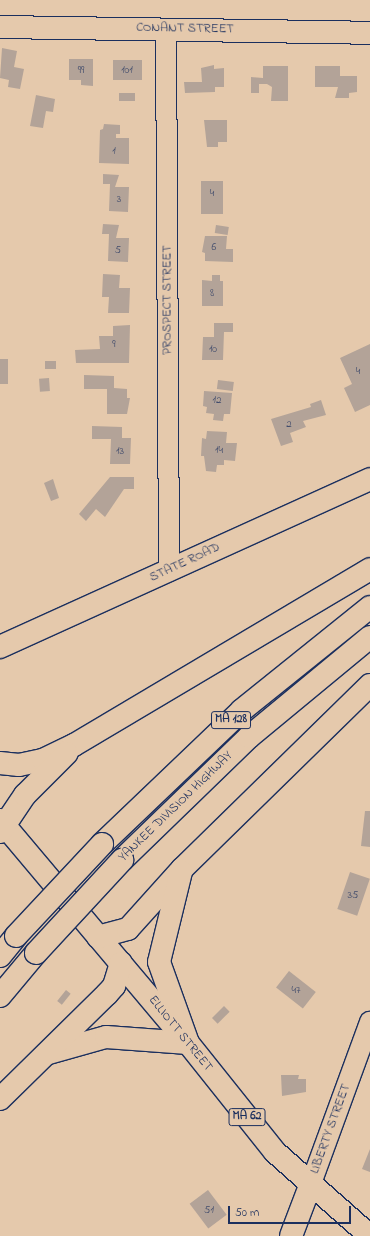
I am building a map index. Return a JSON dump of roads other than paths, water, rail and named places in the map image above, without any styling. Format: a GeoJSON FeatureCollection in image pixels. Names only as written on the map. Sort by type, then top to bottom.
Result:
{"type":"FeatureCollection","features":[{"type":"Feature","properties":{"kind":"main road","name":"CONANT STREET"},"geometry":{"type":"LineString","coordinates":[[0,27],[370,33]]}},
{"type":"Feature","properties":{"kind":"main road","name":"STATE ROAD"},"geometry":{"type":"LineString","coordinates":[[0,647],[370,479]]}},
{"type":"Feature","properties":{"kind":"main road"},"geometry":{"type":"LineString","coordinates":[[0,763],[19,765],[43,760],[74,745],[370,569]]}},
{"type":"Feature","properties":{"kind":"main road","name":"YANKEE DIVISION HIGHWAY"},"geometry":{"type":"LineString","coordinates":[[0,956],[16,936],[102,844],[237,715],[370,607]]}},
{"type":"Feature","properties":{"kind":"main road","name":"YANKEE DIVISION HIGHWAY"},"geometry":{"type":"LineString","coordinates":[[0,996],[36,953],[122,860],[248,737],[370,637]]}},
{"type":"Feature","properties":{"kind":"main road"},"geometry":{"type":"LineString","coordinates":[[98,937],[128,929],[182,869],[370,685]]}},
{"type":"Feature","properties":{"kind":"main road"},"geometry":{"type":"LineString","coordinates":[[2,826],[25,795],[74,745]]}},
{"type":"Feature","properties":{"kind":"main road","name":"ELLIOTT STREET"},"geometry":{"type":"LineString","coordinates":[[2,826],[188,1043],[275,1152],[310,1186],[370,1236]]}},
{"type":"Feature","properties":{"kind":"main road"},"geometry":{"type":"LineString","coordinates":[[49,1053],[106,1037],[188,1043],[159,962],[182,869]]}},
{"type":"Feature","properties":{"kind":"main road"},"geometry":{"type":"LineString","coordinates":[[0,1099],[49,1053],[114,986],[121,963]]}},
{"type":"Feature","properties":{"kind":"main road","name":"LIBERTY STREET"},"geometry":{"type":"LineString","coordinates":[[291,1236],[310,1186]]}},
{"type":"Feature","properties":{"kind":"street","name":"PROSPECT STREET"},"geometry":{"type":"LineString","coordinates":[[166,29],[169,571]]}},
{"type":"Feature","properties":{"kind":"street","name":"LIBERTY STREET"},"geometry":{"type":"LineString","coordinates":[[310,1186],[370,1022]]}}]}
